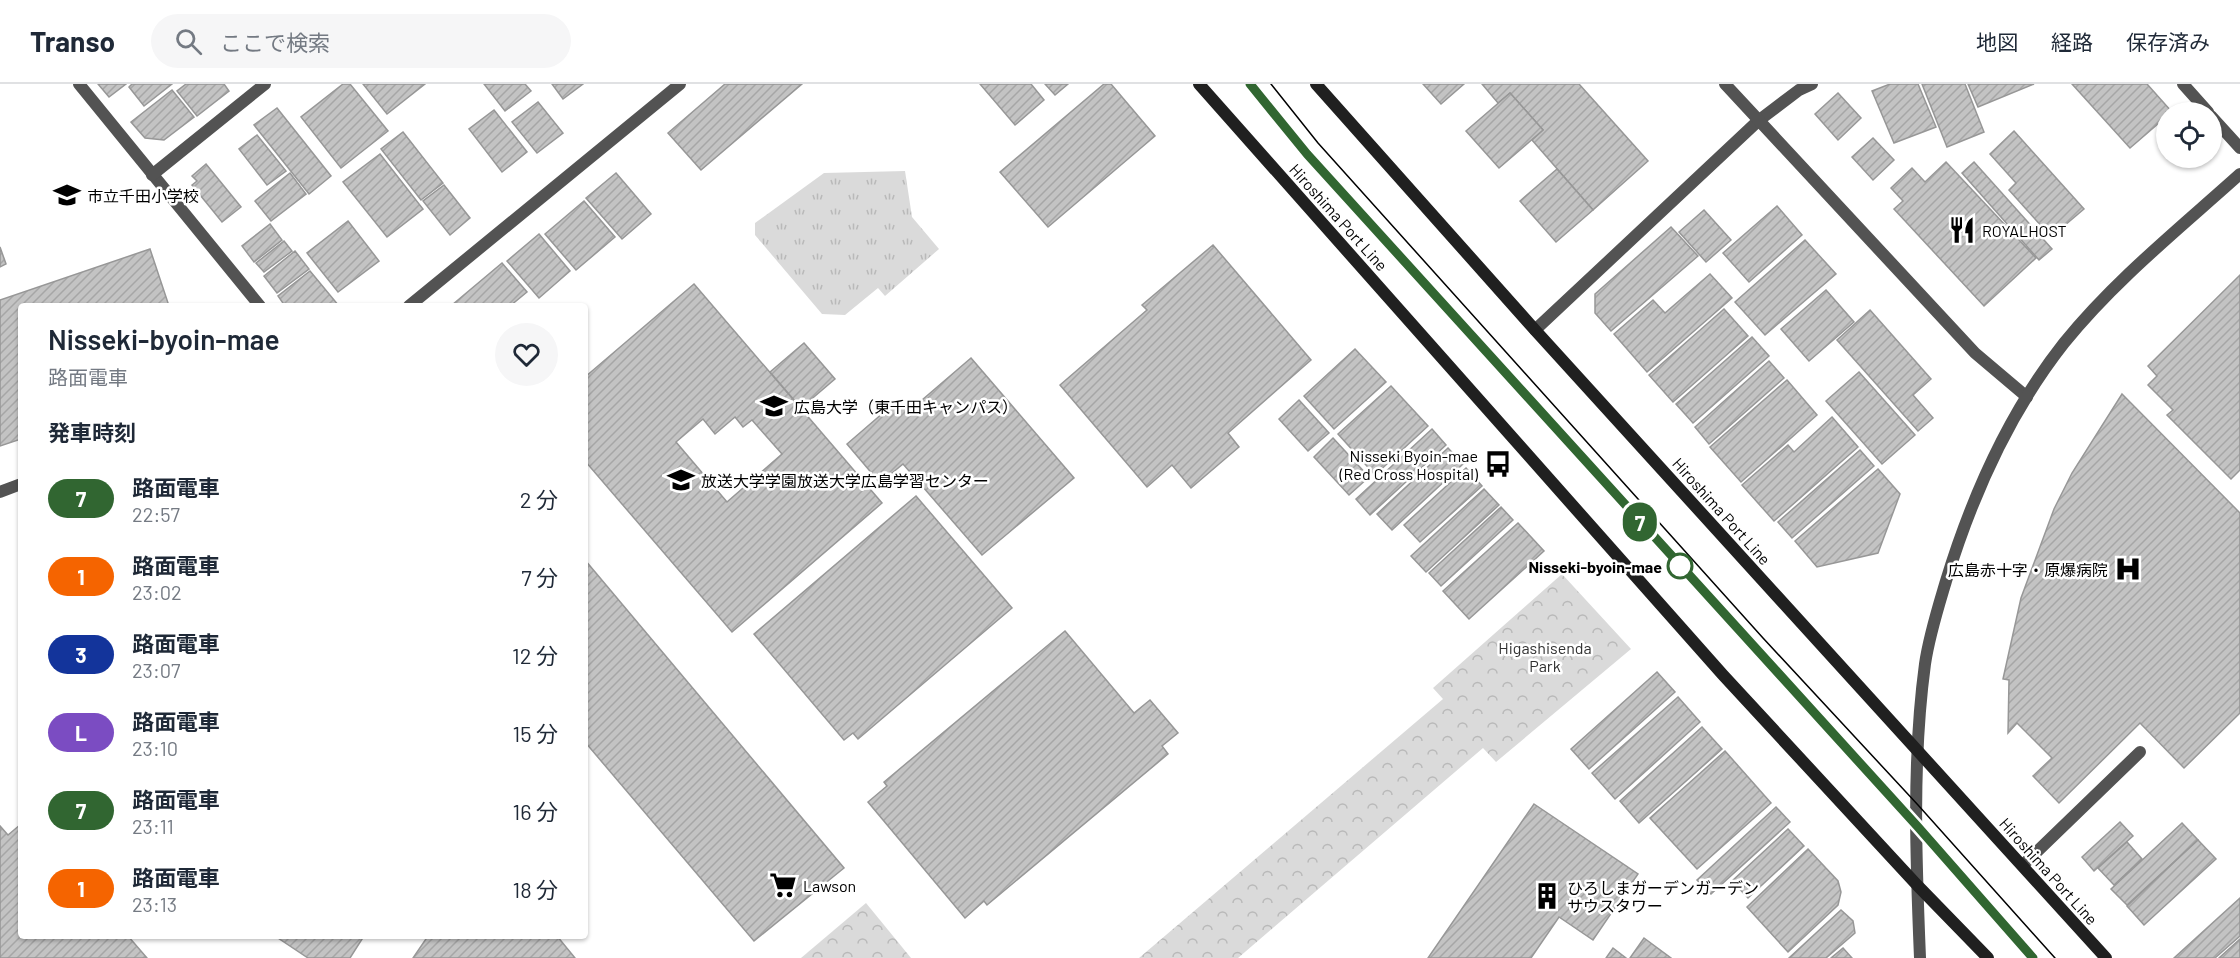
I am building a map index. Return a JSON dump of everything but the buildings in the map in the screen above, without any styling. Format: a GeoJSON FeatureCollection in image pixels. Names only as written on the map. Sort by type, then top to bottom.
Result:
{"type":"FeatureCollection","features":[{"type":"Feature","properties":{"kind":"main road","name":"Hiroshima Port Line"},"geometry":{"type":"LineString","coordinates":[[1199,84],[1715,666],[1917,885],[1988,958]]}},
{"type":"Feature","properties":{"kind":"main road","name":"Hiroshima Port Line"},"geometry":{"type":"LineString","coordinates":[[1316,84],[1535,330],[2106,958]]}},
{"type":"Feature","properties":{"kind":"street"},"geometry":{"type":"LineString","coordinates":[[79,84],[258,303]]}},
{"type":"Feature","properties":{"kind":"street"},"geometry":{"type":"LineString","coordinates":[[152,175],[265,84]]}},
{"type":"Feature","properties":{"kind":"street"},"geometry":{"type":"LineString","coordinates":[[413,303],[680,84]]}},
{"type":"Feature","properties":{"kind":"street"},"geometry":{"type":"LineString","coordinates":[[1725,84],[1975,353],[2027,397]]}},
{"type":"Feature","properties":{"kind":"street"},"geometry":{"type":"LineString","coordinates":[[1535,330],[1758,121],[1799,90],[1812,84]]}},
{"type":"Feature","properties":{"kind":"street"},"geometry":{"type":"LineString","coordinates":[[2183,84],[2199,102]]}},
{"type":"Feature","properties":{"kind":"street"},"geometry":{"type":"LineString","coordinates":[[2222,128],[2240,148]]}},
{"type":"Feature","properties":{"kind":"street"},"geometry":{"type":"LineString","coordinates":[[1920,958],[1917,885],[1919,754],[1925,665],[1932,628],[1958,542],[1993,456],[2027,397],[2064,344],[2106,295],[2240,174]]}},
{"type":"Feature","properties":{"kind":"street"},"geometry":{"type":"LineString","coordinates":[[0,492],[18,485]]}},
{"type":"Feature","properties":{"kind":"street"},"geometry":{"type":"LineString","coordinates":[[2023,865],[2140,752]]}},
{"type":"Feature","properties":{"kind":"green space"},"geometry":{"type":"Polygon","coordinates":[[[905,171],[912,217],[939,249],[885,296],[878,288],[845,315],[822,314],[755,235],[755,223],[824,173],[905,171]]]}},
{"type":"Feature","properties":{"kind":"green space","name":"Higashisenda Park"},"geometry":{"type":"Polygon","coordinates":[[[1562,574],[1631,649],[1496,762],[1483,748],[1238,958],[1139,958],[1443,699],[1433,688],[1562,574]]]}},
{"type":"Feature","properties":{"kind":"green space"},"geometry":{"type":"Polygon","coordinates":[[[866,903],[911,958],[801,958],[866,903]]]}},
{"type":"Feature","properties":{"kind":"tram line"},"geometry":{"type":"LineString","coordinates":[[1250,84],[1307,154],[2033,958]]}},
{"type":"Feature","properties":{"kind":"tram line","name":"7"},"geometry":{"type":"LineString","coordinates":[[1250,84],[1307,154],[1918,827],[2033,958]]}},
{"type":"Feature","properties":{"kind":"tram line"},"geometry":{"type":"LineString","coordinates":[[1271,84],[1318,143],[1763,638],[1918,805],[2055,958]]}},
{"type":"Feature","properties":{"kind":"place","name":"市立千田小学校"},"geometry":{"type":"Point","coordinates":[67,195]}},
{"type":"Feature","properties":{"kind":"place","name":"ROYALHOST"},"geometry":{"type":"Point","coordinates":[1962,230]}},
{"type":"Feature","properties":{"kind":"place","name":"広島大学（東千田キャンパス）"},"geometry":{"type":"Point","coordinates":[774,406]}},
{"type":"Feature","properties":{"kind":"place","name":"Nisseki Byoin-mae (Red Cross Hospital)"},"geometry":{"type":"Point","coordinates":[1498,464]}},
{"type":"Feature","properties":{"kind":"place","name":"放送大学学園放送大学広島学習センター"},"geometry":{"type":"Point","coordinates":[681,480]}},
{"type":"Feature","properties":{"kind":"place","name":"Nisseki-byoin-mae"},"geometry":{"type":"Point","coordinates":[1680,566]}},
{"type":"Feature","properties":{"kind":"place","name":"広島赤十字・原爆病院"},"geometry":{"type":"Point","coordinates":[2128,569]}},
{"type":"Feature","properties":{"kind":"place","name":"Lawson"},"geometry":{"type":"Point","coordinates":[783,885]}},
{"type":"Feature","properties":{"kind":"place","name":"ひろしまガーデンガーデン サウスタワー"},"geometry":{"type":"Point","coordinates":[1547,896]}}]}
